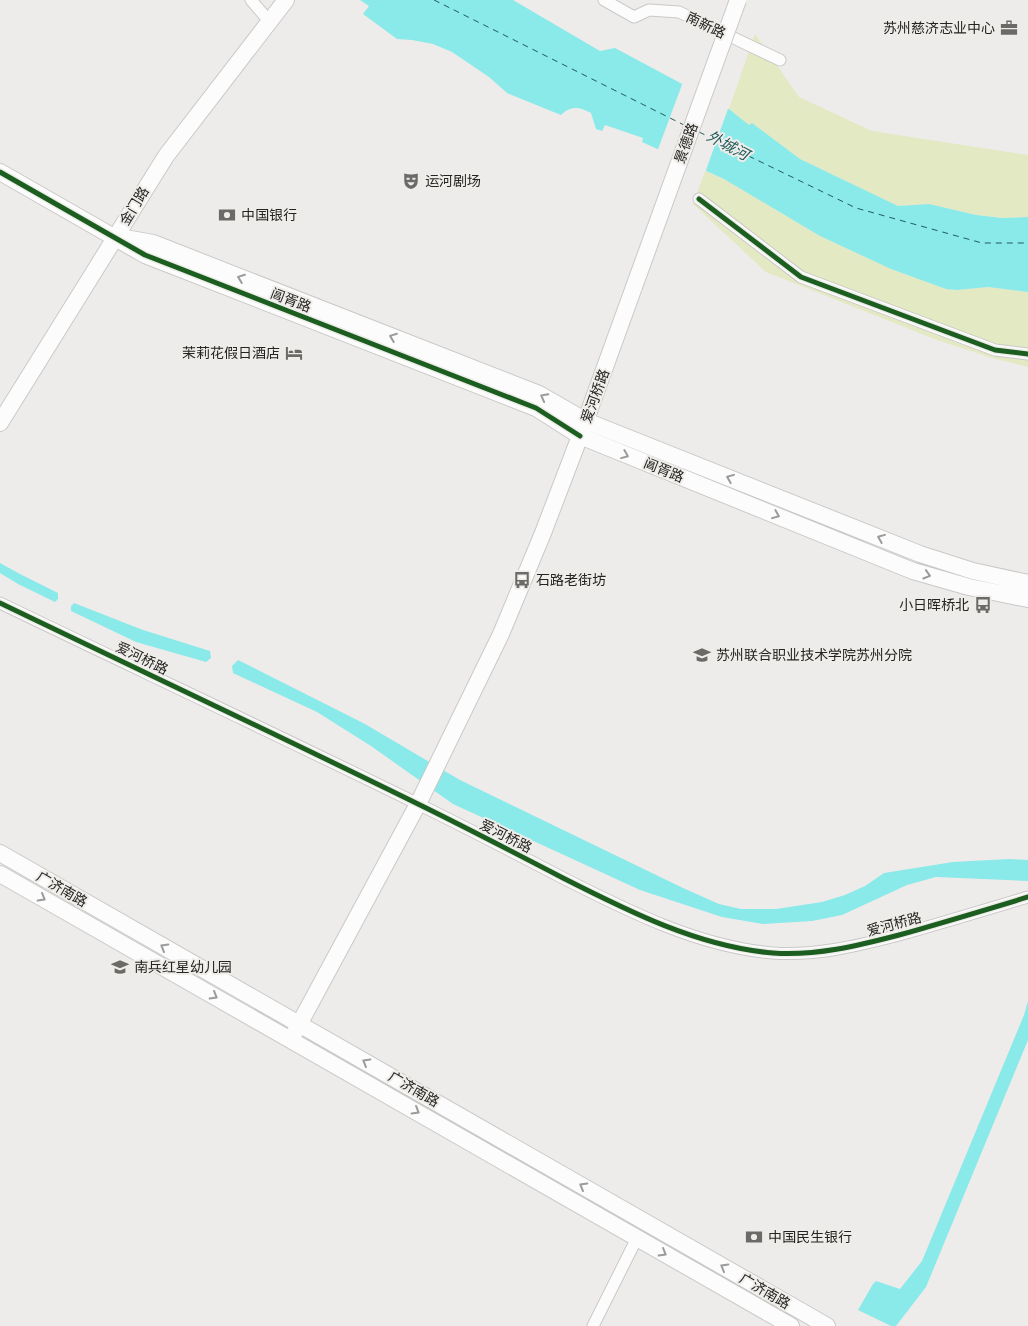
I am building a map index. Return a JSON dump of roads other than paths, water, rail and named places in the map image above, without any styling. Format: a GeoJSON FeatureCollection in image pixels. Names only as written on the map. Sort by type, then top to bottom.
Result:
{"type":"FeatureCollection","features":[{"type":"Feature","properties":{"kind":"main road","name":"景德路"},"geometry":{"type":"LineString","coordinates":[[634,287],[738,0]]}},
{"type":"Feature","properties":{"kind":"main road","name":"金门路"},"geometry":{"type":"LineString","coordinates":[[0,423],[166,156],[284,3]]}},
{"type":"Feature","properties":{"kind":"main road","name":"阊胥路"},"geometry":{"type":"LineString","coordinates":[[0,172],[50,202],[115,237],[153,243],[539,394],[583,429],[913,571],[969,587],[1028,599]]}},
{"type":"Feature","properties":{"kind":"main road","name":"爱河桥路"},"geometry":{"type":"LineString","coordinates":[[291,1039],[420,800],[508,617],[583,429],[634,287]]}},
{"type":"Feature","properties":{"kind":"main road","name":"阊胥路"},"geometry":{"type":"LineString","coordinates":[[583,429],[920,554],[973,570],[1028,583]]}},
{"type":"Feature","properties":{"kind":"main road","name":"广济南路"},"geometry":{"type":"LineString","coordinates":[[0,853],[827,1326]]}},
{"type":"Feature","properties":{"kind":"main road","name":"广济南路"},"geometry":{"type":"LineString","coordinates":[[0,874],[792,1326]]}},
{"type":"Feature","properties":{"kind":"street"},"geometry":{"type":"LineString","coordinates":[[251,0],[269,21]]}},
{"type":"Feature","properties":{"kind":"street","name":"南新路"},"geometry":{"type":"LineString","coordinates":[[604,0],[634,18],[649,10],[680,12],[780,60]]}},
{"type":"Feature","properties":{"kind":"street"},"geometry":{"type":"LineString","coordinates":[[699,199],[801,277],[994,350],[1028,354]]}},
{"type":"Feature","properties":{"kind":"street","name":"爱河桥路"},"geometry":{"type":"LineString","coordinates":[[0,603],[420,800],[597,895],[635,913],[699,937],[748,950],[796,954],[834,950],[908,932],[1028,897]]}},
{"type":"Feature","properties":{"kind":"street"},"geometry":{"type":"LineString","coordinates":[[593,1326],[637,1238]]}},
{"type":"Feature","properties":{"kind":"water","name":"外城河"},"geometry":{"type":"Polygon","coordinates":[[[360,0],[513,0],[600,51],[615,48],[729,109],[749,125],[752,123],[800,159],[898,206],[929,204],[976,215],[1002,218],[1028,217],[1028,292],[988,287],[957,290],[946,289],[891,269],[820,236],[724,179],[642,142],[643,138],[605,125],[602,131],[596,129],[591,113],[587,111],[572,108],[561,115],[507,93],[489,77],[452,52],[433,44],[397,39],[363,14],[369,6],[360,0]]]}},
{"type":"Feature","properties":{"kind":"water"},"geometry":{"type":"Polygon","coordinates":[[[0,563],[58,593],[58,599],[55,602],[0,573],[0,563]]]}},
{"type":"Feature","properties":{"kind":"water"},"geometry":{"type":"Polygon","coordinates":[[[74,603],[143,630],[210,651],[211,658],[206,662],[136,642],[71,611],[71,606],[74,603]]]}},
{"type":"Feature","properties":{"kind":"water"},"geometry":{"type":"Polygon","coordinates":[[[238,660],[365,724],[460,780],[719,904],[741,909],[776,909],[822,902],[865,886],[884,873],[953,862],[1009,859],[1028,860],[1028,881],[936,877],[907,885],[842,915],[812,921],[763,924],[722,917],[640,890],[453,804],[371,746],[317,712],[233,673],[232,666],[238,660]]]}},
{"type":"Feature","properties":{"kind":"water"},"geometry":{"type":"Polygon","coordinates":[[[1028,1001],[1028,1040],[926,1287],[896,1326],[891,1326],[858,1310],[876,1281],[900,1289],[922,1261],[1024,1015],[1028,1001]]]}},
{"type":"Feature","properties":{"kind":"place","name":"苏州慈济志业中心"},"geometry":{"type":"Point","coordinates":[1009,28]}},
{"type":"Feature","properties":{"kind":"place","name":"运河剧场"},"geometry":{"type":"Point","coordinates":[411,181]}},
{"type":"Feature","properties":{"kind":"place","name":"中国银行"},"geometry":{"type":"Point","coordinates":[227,215]}},
{"type":"Feature","properties":{"kind":"place","name":"茉莉花假日酒店"},"geometry":{"type":"Point","coordinates":[294,353]}},
{"type":"Feature","properties":{"kind":"place","name":"石路老街坊"},"geometry":{"type":"Point","coordinates":[522,580]}},
{"type":"Feature","properties":{"kind":"place","name":"小日晖桥北"},"geometry":{"type":"Point","coordinates":[983,605]}},
{"type":"Feature","properties":{"kind":"place","name":"苏州联合职业技术学院苏州分院"},"geometry":{"type":"Point","coordinates":[702,655]}},
{"type":"Feature","properties":{"kind":"place","name":"南兵红星幼儿园"},"geometry":{"type":"Point","coordinates":[120,967]}},
{"type":"Feature","properties":{"kind":"place","name":"中国民生银行"},"geometry":{"type":"Point","coordinates":[754,1237]}}]}
